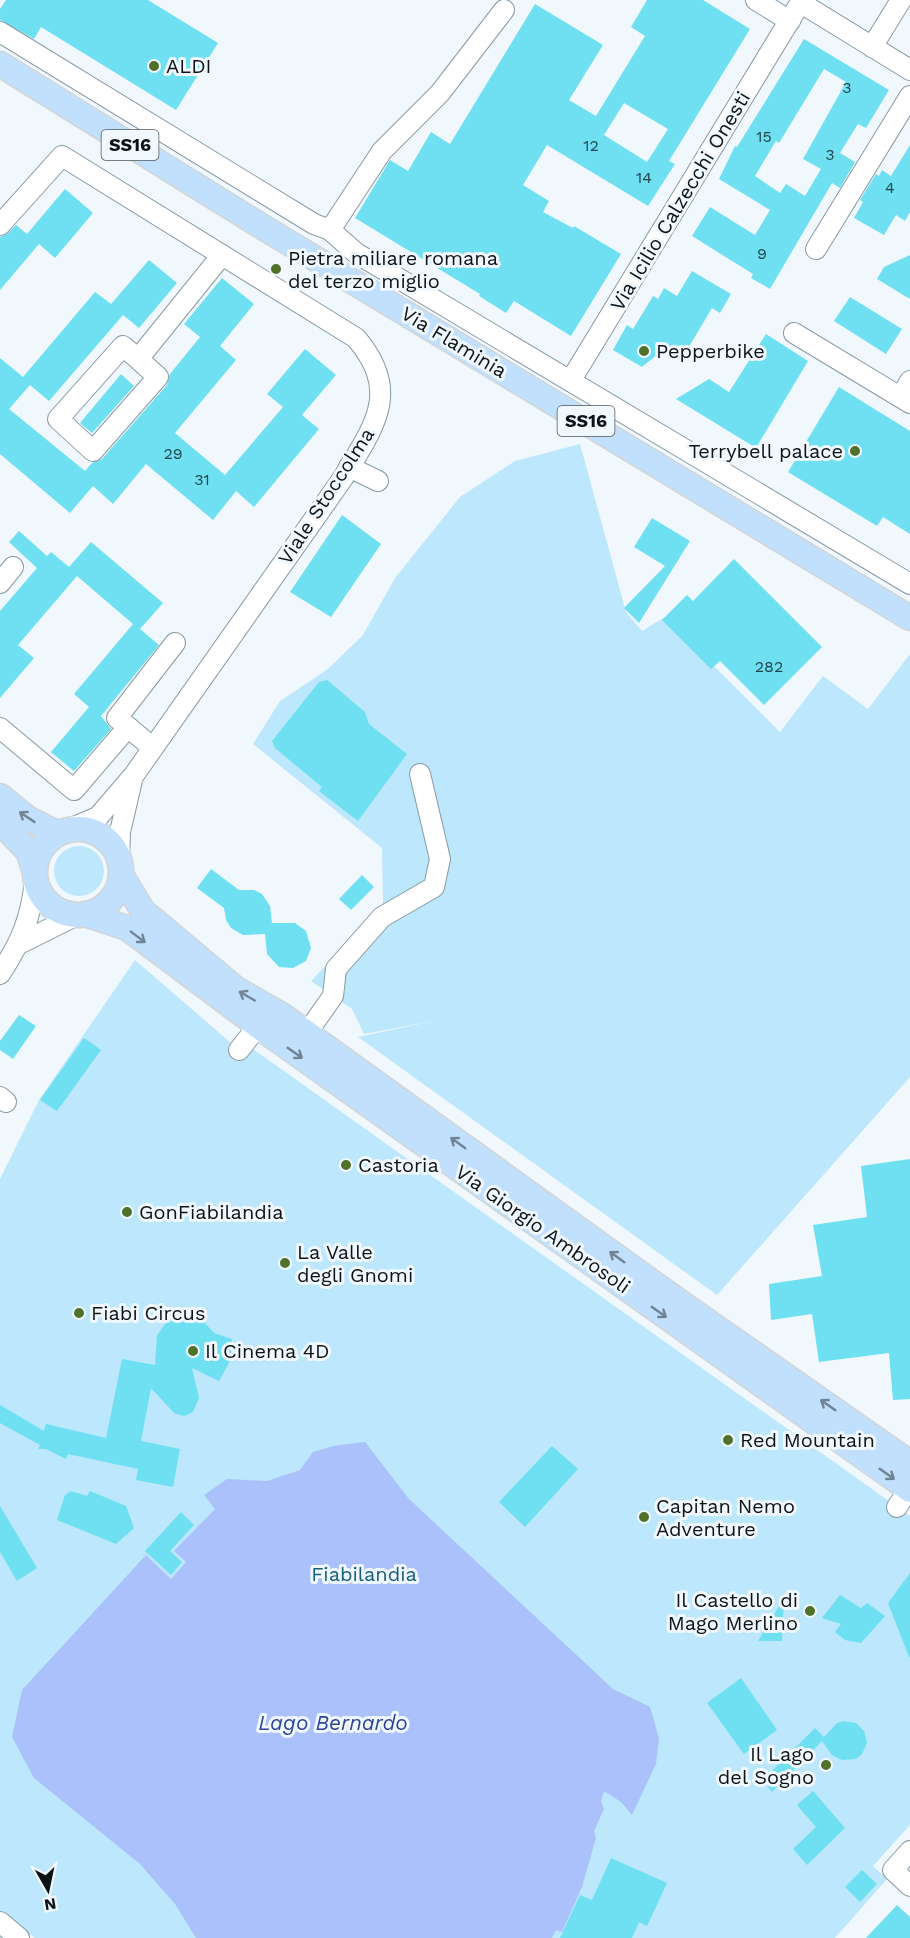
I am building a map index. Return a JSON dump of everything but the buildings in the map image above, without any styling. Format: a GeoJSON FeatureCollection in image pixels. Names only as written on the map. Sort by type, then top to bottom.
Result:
{"type":"FeatureCollection","features":[{"type":"Feature","properties":{"kind":"main road","name":"Via Flaminia"},"geometry":{"type":"LineString","coordinates":[[0,64],[261,226],[910,618]]}},
{"type":"Feature","properties":{"kind":"main road"},"geometry":{"type":"LineString","coordinates":[[0,796],[27,818],[64,831],[96,832],[107,839],[120,867],[116,893],[109,902],[81,915],[54,908],[39,891],[28,851],[0,822]]}},
{"type":"Feature","properties":{"kind":"main road"},"geometry":{"type":"LineString","coordinates":[[34,874],[41,848],[64,831]]}},
{"type":"Feature","properties":{"kind":"main road","name":"Via Giorgio Ambrosoli"},"geometry":{"type":"LineString","coordinates":[[120,867],[143,911],[236,989],[306,1034],[674,1298],[910,1463]]}},
{"type":"Feature","properties":{"kind":"main road","name":"Via Giorgio Ambrosoli"},"geometry":{"type":"LineString","coordinates":[[81,915],[127,928],[258,1026],[905,1495]]}},
{"type":"Feature","properties":{"kind":"street"},"geometry":{"type":"LineString","coordinates":[[756,0],[790,21]]}},
{"type":"Feature","properties":{"kind":"street"},"geometry":{"type":"LineString","coordinates":[[872,46],[901,0]]}},
{"type":"Feature","properties":{"kind":"street"},"geometry":{"type":"LineString","coordinates":[[802,1],[910,70]]}},
{"type":"Feature","properties":{"kind":"street","name":"Via Icilio Calzecchi Onesti"},"geometry":{"type":"LineString","coordinates":[[571,380],[802,1]]}},
{"type":"Feature","properties":{"kind":"street"},"geometry":{"type":"LineString","coordinates":[[330,230],[382,151],[440,93],[504,10]]}},
{"type":"Feature","properties":{"kind":"street","name":"Via Flaminia"},"geometry":{"type":"LineString","coordinates":[[0,32],[314,224],[330,230],[356,253],[910,584]]}},
{"type":"Feature","properties":{"kind":"street"},"geometry":{"type":"LineString","coordinates":[[816,249],[910,96]]}},
{"type":"Feature","properties":{"kind":"street","name":"Viale Stoccolma"},"geometry":{"type":"LineString","coordinates":[[0,225],[62,156],[356,338],[373,357],[381,386],[378,416],[350,467],[134,775],[98,817],[64,831]]}},
{"type":"Feature","properties":{"kind":"street"},"geometry":{"type":"LineString","coordinates":[[261,226],[278,202]]}},
{"type":"Feature","properties":{"kind":"street"},"geometry":{"type":"LineString","coordinates":[[138,359],[222,255]]}},
{"type":"Feature","properties":{"kind":"street"},"geometry":{"type":"LineString","coordinates":[[794,333],[907,394]]}},
{"type":"Feature","properties":{"kind":"street"},"geometry":{"type":"LineString","coordinates":[[123,346],[138,359],[159,377],[93,451],[58,420],[123,346]]}},
{"type":"Feature","properties":{"kind":"street"},"geometry":{"type":"LineString","coordinates":[[350,467],[378,481]]}},
{"type":"Feature","properties":{"kind":"street"},"geometry":{"type":"LineString","coordinates":[[0,583],[13,567]]}},
{"type":"Feature","properties":{"kind":"street"},"geometry":{"type":"LineString","coordinates":[[153,748],[117,718],[175,643]]}},
{"type":"Feature","properties":{"kind":"street"},"geometry":{"type":"LineString","coordinates":[[0,728],[74,790],[128,727]]}},
{"type":"Feature","properties":{"kind":"street"},"geometry":{"type":"LineString","coordinates":[[306,1034],[333,996],[336,969],[374,925],[382,916],[434,887],[440,859],[420,774]]}},
{"type":"Feature","properties":{"kind":"street","name":"Viale Stoccolma"},"geometry":{"type":"LineString","coordinates":[[120,867],[120,832],[134,775]]}},
{"type":"Feature","properties":{"kind":"street"},"geometry":{"type":"LineString","coordinates":[[0,974],[19,944],[32,909],[34,874]]}},
{"type":"Feature","properties":{"kind":"street"},"geometry":{"type":"LineString","coordinates":[[19,944],[81,915]]}},
{"type":"Feature","properties":{"kind":"street"},"geometry":{"type":"LineString","coordinates":[[239,1050],[258,1026]]}},
{"type":"Feature","properties":{"kind":"street"},"geometry":{"type":"LineString","coordinates":[[910,1851],[893,1870],[910,1886]]}},
{"type":"Feature","properties":{"kind":"street"},"geometry":{"type":"LineString","coordinates":[[0,1922],[19,1938]]}},
{"type":"Feature","properties":{"kind":"green space"},"geometry":{"type":"Polygon","coordinates":[[[580,444],[626,612],[642,631],[665,617],[780,732],[823,676],[868,709],[910,654],[910,1077],[717,1295],[358,1037],[434,1021],[364,1034],[352,1009],[311,981],[383,906],[382,848],[253,744],[280,701],[328,669],[363,635],[395,578],[460,497],[515,461],[580,444]]]}},
{"type":"Feature","properties":{"kind":"green space"},"geometry":{"type":"Polygon","coordinates":[[[74,846],[84,846],[97,853],[104,866],[104,876],[97,889],[84,896],[74,896],[65,892],[58,885],[54,876],[54,866],[58,857],[65,850],[74,846]]]}},
{"type":"Feature","properties":{"kind":"green space","name":"Fiabilandia"},"geometry":{"type":"Polygon","coordinates":[[[135,960],[246,1056],[253,1049],[910,1516],[910,1825],[873,1866],[887,1879],[835,1938],[35,1938],[0,1911],[0,1179],[39,1100],[135,960]]]}},
{"type":"Feature","properties":{"kind":"water","name":"Lago Bernardo"},"geometry":{"type":"Polygon","coordinates":[[[365,1442],[409,1499],[613,1689],[650,1707],[659,1738],[656,1764],[632,1815],[621,1802],[604,1791],[601,1801],[604,1809],[594,1831],[596,1838],[582,1887],[562,1932],[556,1930],[552,1938],[196,1938],[175,1904],[140,1864],[34,1778],[12,1737],[22,1690],[146,1555],[171,1579],[186,1562],[174,1551],[215,1509],[204,1495],[227,1479],[267,1481],[300,1470],[313,1452],[333,1446],[365,1442]]]}},
{"type":"Feature","properties":{"kind":"place","name":"ALDI"},"geometry":{"type":"Point","coordinates":[154,66]}},
{"type":"Feature","properties":{"kind":"place","name":"Pietra miliare romana del terzo miglio"},"geometry":{"type":"Point","coordinates":[276,269]}},
{"type":"Feature","properties":{"kind":"place","name":"Pepperbike"},"geometry":{"type":"Point","coordinates":[644,351]}},
{"type":"Feature","properties":{"kind":"place","name":"Terrybell palace"},"geometry":{"type":"Point","coordinates":[855,451]}},
{"type":"Feature","properties":{"kind":"place","name":"Castoria"},"geometry":{"type":"Point","coordinates":[346,1165]}},
{"type":"Feature","properties":{"kind":"place","name":"GonFiabilandia"},"geometry":{"type":"Point","coordinates":[127,1212]}},
{"type":"Feature","properties":{"kind":"place","name":"La Valle degli Gnomi"},"geometry":{"type":"Point","coordinates":[285,1263]}},
{"type":"Feature","properties":{"kind":"place","name":"Fiabi Circus"},"geometry":{"type":"Point","coordinates":[79,1313]}},
{"type":"Feature","properties":{"kind":"place","name":"Il Cinema 4D"},"geometry":{"type":"Point","coordinates":[193,1351]}},
{"type":"Feature","properties":{"kind":"place","name":"Red Mountain"},"geometry":{"type":"Point","coordinates":[728,1440]}},
{"type":"Feature","properties":{"kind":"place","name":"Capitan Nemo Adventure"},"geometry":{"type":"Point","coordinates":[644,1517]}},
{"type":"Feature","properties":{"kind":"place","name":"Il Castello di Mago Merlino"},"geometry":{"type":"Point","coordinates":[810,1611]}},
{"type":"Feature","properties":{"kind":"place","name":"Il Lago del Sogno"},"geometry":{"type":"Point","coordinates":[826,1765]}}]}
